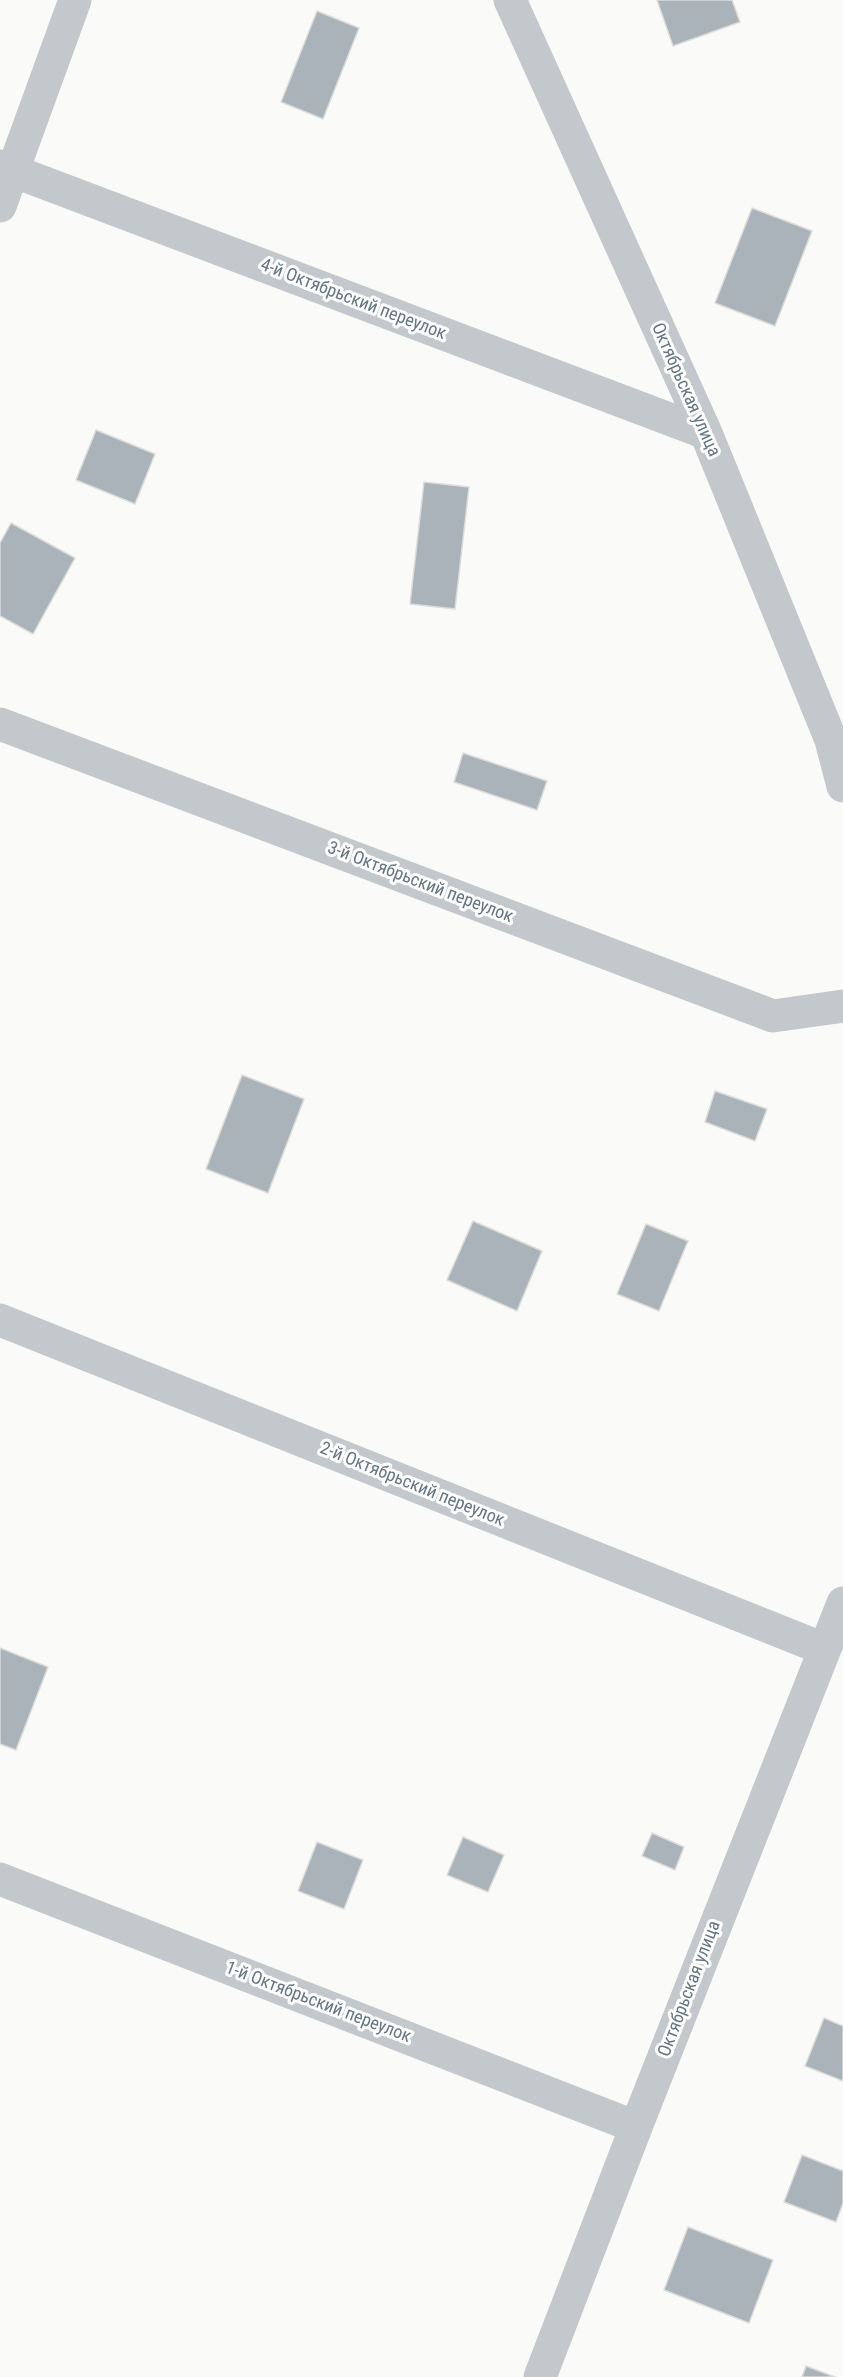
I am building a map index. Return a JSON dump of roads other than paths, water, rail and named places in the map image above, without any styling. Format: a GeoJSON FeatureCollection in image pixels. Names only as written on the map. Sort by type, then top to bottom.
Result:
{"type":"FeatureCollection","features":[{"type":"Feature","properties":{"kind":"street"},"geometry":{"type":"LineString","coordinates":[[0,206],[6,169],[75,0]]}},
{"type":"Feature","properties":{"kind":"street","name":"Октябрьская улица"},"geometry":{"type":"LineString","coordinates":[[510,0],[706,433],[831,740],[843,786]]}},
{"type":"Feature","properties":{"kind":"street","name":"4-й Октябрьский переулок"},"geometry":{"type":"LineString","coordinates":[[6,169],[706,433]]}},
{"type":"Feature","properties":{"kind":"street","name":"3-й Октябрьский переулок"},"geometry":{"type":"LineString","coordinates":[[0,724],[773,1016],[843,1006]]}},
{"type":"Feature","properties":{"kind":"street","name":"2-й Октябрьский переулок"},"geometry":{"type":"LineString","coordinates":[[0,1320],[824,1649]]}},
{"type":"Feature","properties":{"kind":"street","name":"Октябрьская улица"},"geometry":{"type":"LineString","coordinates":[[540,2377],[843,1603]]}},
{"type":"Feature","properties":{"kind":"street","name":"1-й Октябрьский переулок"},"geometry":{"type":"LineString","coordinates":[[0,1879],[636,2127]]}}]}
